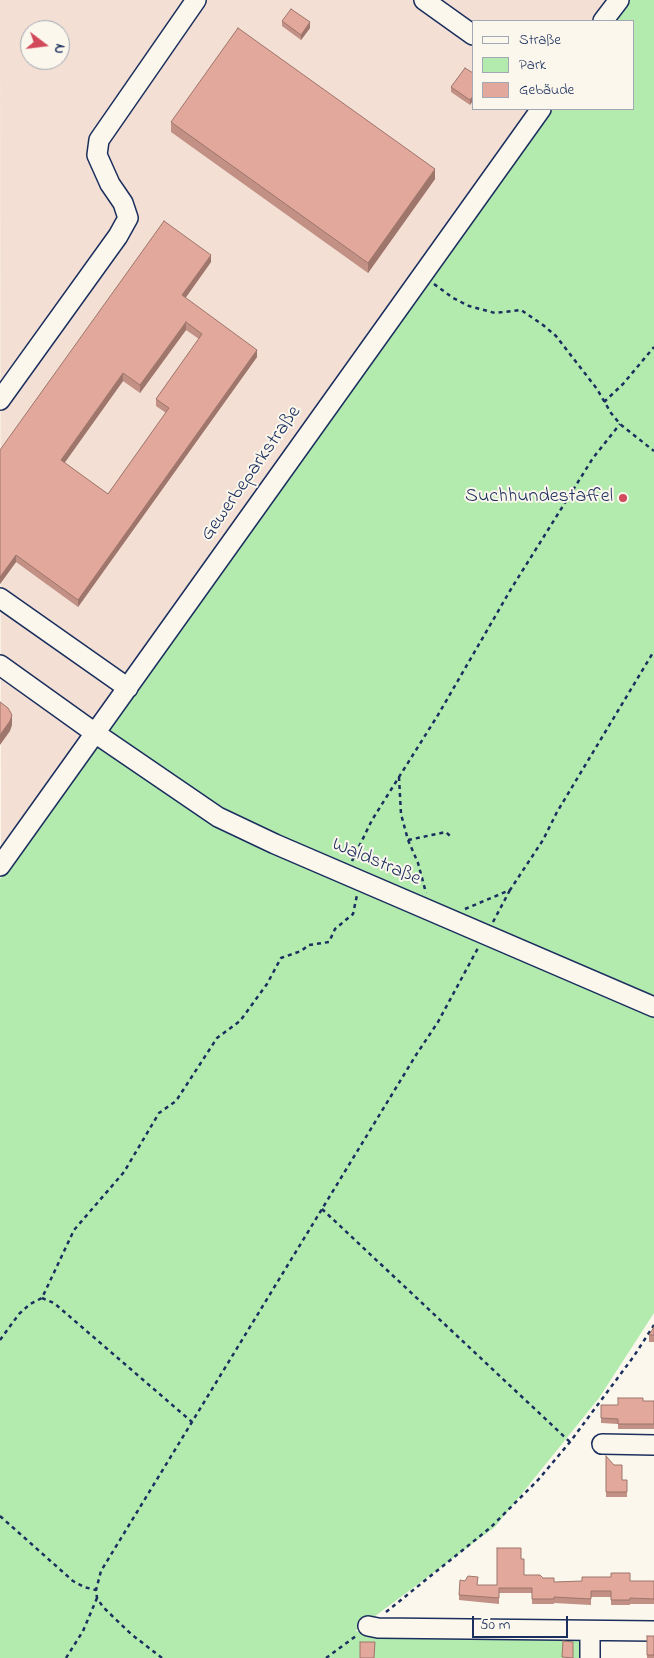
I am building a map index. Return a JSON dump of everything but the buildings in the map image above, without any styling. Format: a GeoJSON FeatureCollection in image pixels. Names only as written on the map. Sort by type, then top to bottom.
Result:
{"type":"FeatureCollection","features":[{"type":"Feature","properties":{"kind":"street"},"geometry":{"type":"LineString","coordinates":[[0,400],[118,236],[128,218],[123,203],[110,184],[97,155],[99,140],[196,0]]}},
{"type":"Feature","properties":{"kind":"street"},"geometry":{"type":"LineString","coordinates":[[424,0],[472,34]]}},
{"type":"Feature","properties":{"kind":"street"},"geometry":{"type":"LineString","coordinates":[[604,20],[619,0]]}},
{"type":"Feature","properties":{"kind":"street","name":"Gewerbeparkstraße"},"geometry":{"type":"LineString","coordinates":[[0,866],[540,110]]}},
{"type":"Feature","properties":{"kind":"street"},"geometry":{"type":"LineString","coordinates":[[0,598],[128,688]]}},
{"type":"Feature","properties":{"kind":"street","name":"Waldstraße"},"geometry":{"type":"LineString","coordinates":[[0,665],[95,734],[218,817],[274,844],[654,1007]]}},
{"type":"Feature","properties":{"kind":"street"},"geometry":{"type":"LineString","coordinates":[[602,1444],[654,1445]]}},
{"type":"Feature","properties":{"kind":"street"},"geometry":{"type":"LineString","coordinates":[[368,1626],[378,1628],[654,1631]]}},
{"type":"Feature","properties":{"kind":"street"},"geometry":{"type":"LineString","coordinates":[[590,1630],[590,1658]]}},
{"type":"Feature","properties":{"kind":"path"},"geometry":{"type":"LineString","coordinates":[[424,274],[440,289],[469,306],[495,313],[521,310],[532,317],[556,336],[620,424],[654,451]]}},
{"type":"Feature","properties":{"kind":"path"},"geometry":{"type":"LineString","coordinates":[[604,402],[623,384],[654,347]]}},
{"type":"Feature","properties":{"kind":"path"},"geometry":{"type":"LineString","coordinates":[[0,1340],[19,1314],[30,1304],[42,1298],[74,1230],[124,1172],[159,1113],[176,1101],[217,1038],[240,1021],[267,984],[281,958],[301,952],[309,945],[329,942],[335,929],[353,914],[357,890],[354,877],[372,820],[438,715],[511,589],[574,488],[593,458],[620,424]]}},
{"type":"Feature","properties":{"kind":"path"},"geometry":{"type":"LineString","coordinates":[[162,1658],[131,1634],[103,1607],[97,1598],[96,1590],[101,1572],[416,1055],[438,1022],[510,890],[543,840],[557,812],[654,651]]}},
{"type":"Feature","properties":{"kind":"path"},"geometry":{"type":"LineString","coordinates":[[399,777],[401,814],[427,896],[426,909]]}},
{"type":"Feature","properties":{"kind":"path"},"geometry":{"type":"LineString","coordinates":[[408,840],[446,832],[451,837]]}},
{"type":"Feature","properties":{"kind":"path"},"geometry":{"type":"LineString","coordinates":[[446,918],[510,890]]}},
{"type":"Feature","properties":{"kind":"path"},"geometry":{"type":"LineString","coordinates":[[322,1209],[570,1442]]}},
{"type":"Feature","properties":{"kind":"path"},"geometry":{"type":"LineString","coordinates":[[42,1298],[54,1303],[192,1422]]}},
{"type":"Feature","properties":{"kind":"path"},"geometry":{"type":"LineString","coordinates":[[326,1658],[490,1528],[538,1480],[570,1442],[634,1356],[654,1325]]}},
{"type":"Feature","properties":{"kind":"path"},"geometry":{"type":"LineString","coordinates":[[0,1516],[73,1581],[84,1588],[96,1590]]}},
{"type":"Feature","properties":{"kind":"path"},"geometry":{"type":"LineString","coordinates":[[66,1658],[84,1631],[97,1598]]}},
{"type":"Feature","properties":{"kind":"shaded area"},"geometry":{"type":"Polygon","coordinates":[[[0,0],[626,0],[612,20],[472,20],[472,110],[548,110],[1,878],[0,0]]]}},
{"type":"Feature","properties":{"kind":"green space"},"geometry":{"type":"Polygon","coordinates":[[[626,0],[654,0],[654,1313],[599,1398],[495,1527],[355,1631],[396,1634],[587,1637],[586,1658],[0,1658],[0,879],[548,110],[634,110],[634,20],[612,20],[626,0]]]}},
{"type":"Feature","properties":{"kind":"place","name":"Suchhundestaffel"},"geometry":{"type":"Point","coordinates":[623,498]}}]}
